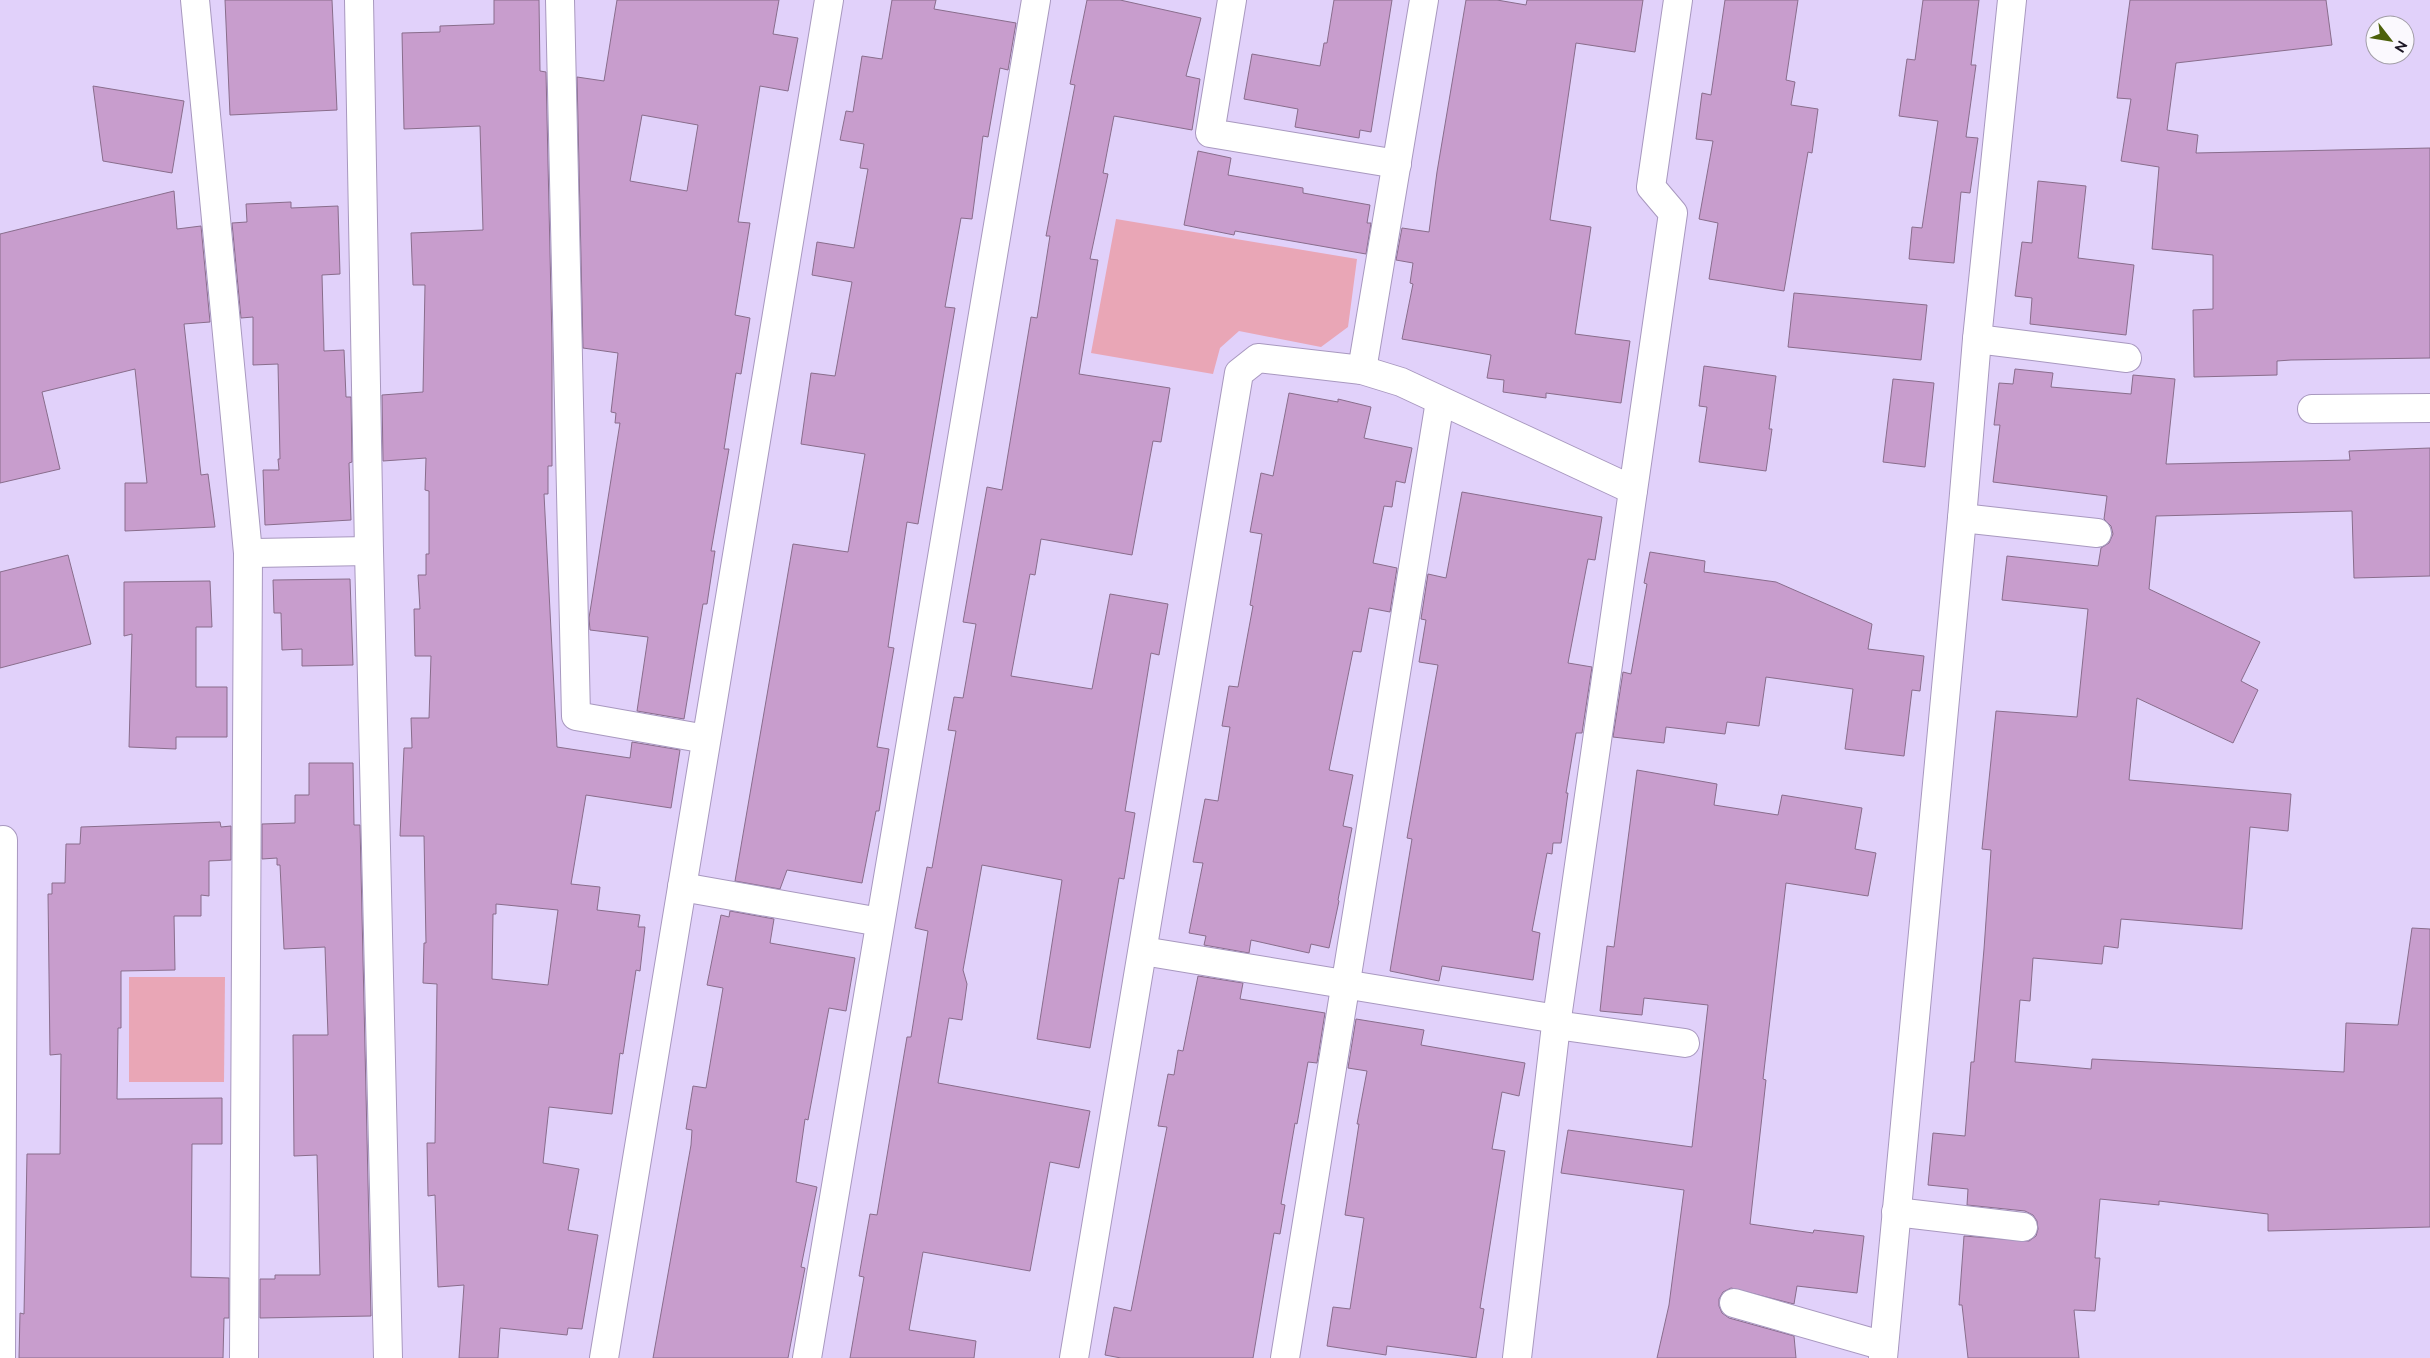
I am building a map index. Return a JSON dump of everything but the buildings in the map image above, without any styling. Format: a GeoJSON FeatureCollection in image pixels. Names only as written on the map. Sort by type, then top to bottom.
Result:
{"type":"FeatureCollection","features":[{"type":"Feature","properties":{"kind":"street"},"geometry":{"type":"LineString","coordinates":[[195,0],[248,552],[244,1358]]}},
{"type":"Feature","properties":{"kind":"street"},"geometry":{"type":"LineString","coordinates":[[359,0],[369,551],[388,1358]]}},
{"type":"Feature","properties":{"kind":"street"},"geometry":{"type":"LineString","coordinates":[[560,0],[576,716],[706,739]]}},
{"type":"Feature","properties":{"kind":"street"},"geometry":{"type":"LineString","coordinates":[[604,1358],[829,0]]}},
{"type":"Feature","properties":{"kind":"street"},"geometry":{"type":"LineString","coordinates":[[807,1358],[1036,0]]}},
{"type":"Feature","properties":{"kind":"street"},"geometry":{"type":"LineString","coordinates":[[1232,0],[1210,134],[1397,164]]}},
{"type":"Feature","properties":{"kind":"street"},"geometry":{"type":"LineString","coordinates":[[1362,370],[1424,0]]}},
{"type":"Feature","properties":{"kind":"street"},"geometry":{"type":"LineString","coordinates":[[1517,1358],[1557,1022],[1674,212],[1651,187],[1678,0]]}},
{"type":"Feature","properties":{"kind":"street"},"geometry":{"type":"LineString","coordinates":[[1734,1303],[1883,1352],[1962,518],[1976,339],[2012,0]]}},
{"type":"Feature","properties":{"kind":"street"},"geometry":{"type":"LineString","coordinates":[[1976,339],[2127,358]]}},
{"type":"Feature","properties":{"kind":"street"},"geometry":{"type":"LineString","coordinates":[[1074,1358],[1239,372],[1258,358],[1362,370],[1401,382],[1633,490]]}},
{"type":"Feature","properties":{"kind":"street"},"geometry":{"type":"LineString","coordinates":[[1285,1358],[1440,401]]}},
{"type":"Feature","properties":{"kind":"street"},"geometry":{"type":"LineString","coordinates":[[2312,410],[2430,408]]}},
{"type":"Feature","properties":{"kind":"street"},"geometry":{"type":"LineString","coordinates":[[1962,518],[2097,534]]}},
{"type":"Feature","properties":{"kind":"street"},"geometry":{"type":"LineString","coordinates":[[248,552],[369,551]]}},
{"type":"Feature","properties":{"kind":"street"},"geometry":{"type":"LineString","coordinates":[[1,1358],[3,840]]}},
{"type":"Feature","properties":{"kind":"street"},"geometry":{"type":"LineString","coordinates":[[682,887],[880,922]]}},
{"type":"Feature","properties":{"kind":"street"},"geometry":{"type":"LineString","coordinates":[[1143,951],[1685,1043]]}},
{"type":"Feature","properties":{"kind":"street"},"geometry":{"type":"LineString","coordinates":[[1896,1212],[2023,1227]]}},
{"type":"Feature","properties":{"kind":"shaded area"},"geometry":{"type":"Polygon","coordinates":[[[1116,219],[1357,259],[1348,327],[1321,347],[1239,331],[1220,348],[1213,374],[1091,353],[1116,219]]]}},
{"type":"Feature","properties":{"kind":"shaded area"},"geometry":{"type":"Polygon","coordinates":[[[129,977],[225,977],[224,1082],[129,1082],[129,977]]]}}]}
